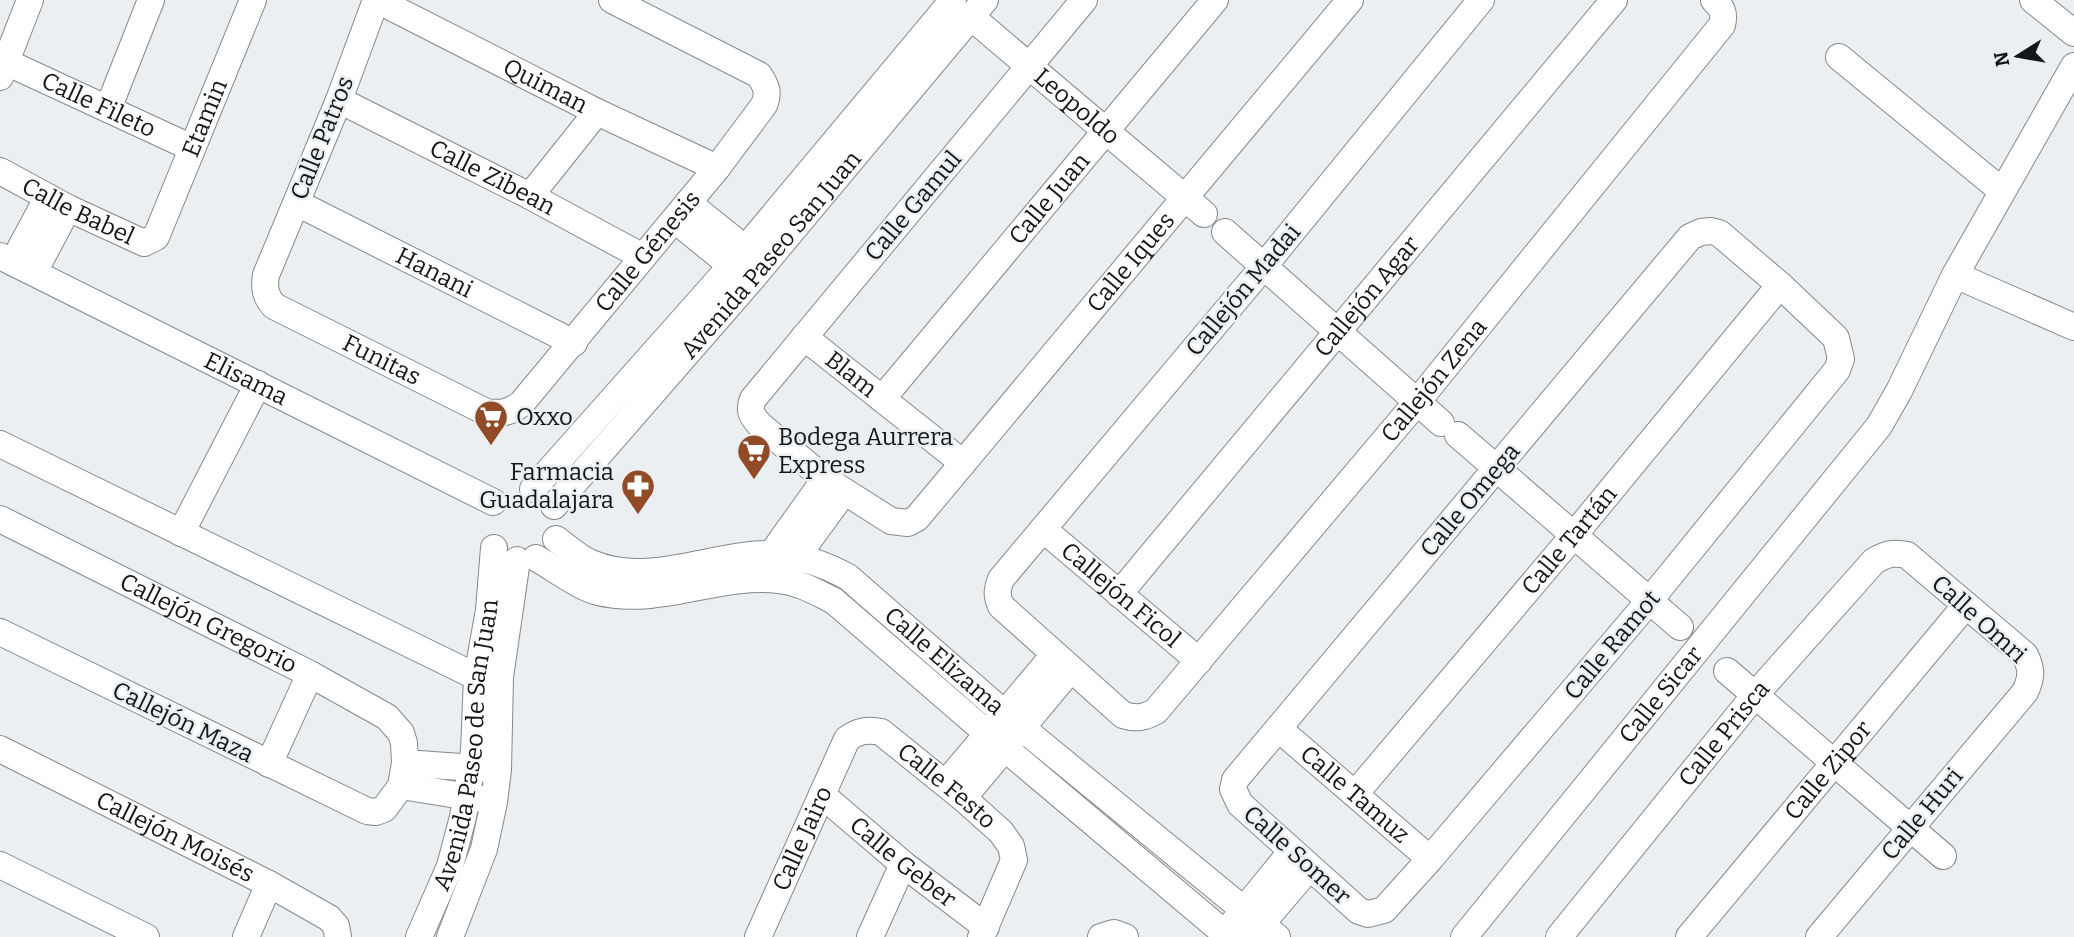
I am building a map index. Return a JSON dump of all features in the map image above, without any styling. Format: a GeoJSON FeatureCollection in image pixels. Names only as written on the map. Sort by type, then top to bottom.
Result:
{"type":"FeatureCollection","features":[{"type":"Feature","properties":{"kind":"street"},"geometry":{"type":"LineString","coordinates":[[3,69],[30,0]]}},
{"type":"Feature","properties":{"kind":"street"},"geometry":{"type":"LineString","coordinates":[[108,109],[150,0]]}},
{"type":"Feature","properties":{"kind":"street","name":"Etamin"},"geometry":{"type":"LineString","coordinates":[[156,237],[253,0]]}},
{"type":"Feature","properties":{"kind":"street","name":"Calle Patros"},"geometry":{"type":"LineString","coordinates":[[266,275],[376,0]]}},
{"type":"Feature","properties":{"kind":"street","name":"Quiman"},"geometry":{"type":"LineString","coordinates":[[376,0],[717,168]]}},
{"type":"Feature","properties":{"kind":"street","name":"Calle Génesis"},"geometry":{"type":"LineString","coordinates":[[521,404],[682,212],[764,106],[768,95],[760,75],[612,0]]}},
{"type":"Feature","properties":{"kind":"street","name":"Calle Gamul"},"geometry":{"type":"LineString","coordinates":[[834,485],[751,415],[749,407],[753,399],[1084,0]]}},
{"type":"Feature","properties":{"kind":"street","name":"Calle Juan"},"geometry":{"type":"LineString","coordinates":[[882,399],[1215,0]]}},
{"type":"Feature","properties":{"kind":"street","name":"Calle Iques"},"geometry":{"type":"LineString","coordinates":[[834,485],[891,522],[908,523],[917,518],[963,463],[1195,206],[1350,0]]}},
{"type":"Feature","properties":{"kind":"street","name":"Callejón Agar"},"geometry":{"type":"LineString","coordinates":[[1119,594],[1614,0]]}},
{"type":"Feature","properties":{"kind":"street"},"geometry":{"type":"LineString","coordinates":[[2033,0],[2074,33]]}},
{"type":"Feature","properties":{"kind":"street","name":"Callejón Madai"},"geometry":{"type":"LineString","coordinates":[[1063,662],[1001,606],[997,589],[1001,579],[1264,266],[1470,4]]}},
{"type":"Feature","properties":{"kind":"street","name":"Leopoldo"},"geometry":{"type":"LineString","coordinates":[[969,5],[1029,64],[1195,206]]}},
{"type":"Feature","properties":{"kind":"street","name":"Avenida Paseo San Juan"},"geometry":{"type":"LineString","coordinates":[[554,506],[748,265],[969,5]]}},
{"type":"Feature","properties":{"kind":"street","name":"Callejón Zena"},"geometry":{"type":"LineString","coordinates":[[1063,662],[1123,715],[1134,719],[1156,711],[1417,402],[1722,25],[1719,8]]}},
{"type":"Feature","properties":{"kind":"street"},"geometry":{"type":"LineString","coordinates":[[1839,57],[2002,191]]}},
{"type":"Feature","properties":{"kind":"street","name":"Calle Sicar"},"geometry":{"type":"LineString","coordinates":[[1464,937],[1879,426],[1899,391],[1955,275],[2074,65]]}},
{"type":"Feature","properties":{"kind":"street","name":"Calle Fileto"},"geometry":{"type":"LineString","coordinates":[[3,69],[108,109],[192,148]]}},
{"type":"Feature","properties":{"kind":"street","name":"Calle Zibean"},"geometry":{"type":"LineString","coordinates":[[338,100],[530,196],[643,257]]}},
{"type":"Feature","properties":{"kind":"street"},"geometry":{"type":"LineString","coordinates":[[530,196],[597,111]]}},
{"type":"Feature","properties":{"kind":"street","name":"Calle Babel"},"geometry":{"type":"LineString","coordinates":[[0,171],[144,243],[156,237]]}},
{"type":"Feature","properties":{"kind":"street"},"geometry":{"type":"LineString","coordinates":[[15,263],[58,202]]}},
{"type":"Feature","properties":{"kind":"street","name":"Hanani"},"geometry":{"type":"LineString","coordinates":[[297,203],[574,343]]}},
{"type":"Feature","properties":{"kind":"street"},"geometry":{"type":"LineString","coordinates":[[682,212],[748,265]]}},
{"type":"Feature","properties":{"kind":"street"},"geometry":{"type":"LineString","coordinates":[[1225,232],[1417,402],[1680,626]]}},
{"type":"Feature","properties":{"kind":"street","name":"Calle Omega"},"geometry":{"type":"LineString","coordinates":[[1233,789],[1235,780],[1690,237],[1701,232],[1719,233],[1780,285]]}},
{"type":"Feature","properties":{"kind":"street","name":"Elisama"},"geometry":{"type":"LineString","coordinates":[[15,263],[493,502]]}},
{"type":"Feature","properties":{"kind":"street","name":"Avenida Paseo San Juan"},"geometry":{"type":"LineString","coordinates":[[533,489],[748,265]]}},
{"type":"Feature","properties":{"kind":"street","name":"Funitas"},"geometry":{"type":"LineString","coordinates":[[266,275],[267,298],[274,306],[486,412],[500,414],[512,411],[521,404]]}},
{"type":"Feature","properties":{"kind":"street"},"geometry":{"type":"LineString","coordinates":[[1955,275],[2074,327]]}},
{"type":"Feature","properties":{"kind":"street","name":"Calle Ramot"},"geometry":{"type":"LineString","coordinates":[[1368,915],[1384,909],[1430,859],[1650,600],[1837,370],[1841,359],[1836,338],[1780,285]]}},
{"type":"Feature","properties":{"kind":"street","name":"Calle Tartán"},"geometry":{"type":"LineString","coordinates":[[1355,794],[1574,535],[1780,285]]}},
{"type":"Feature","properties":{"kind":"street","name":"Blam"},"geometry":{"type":"LineString","coordinates":[[804,337],[963,463]]}},
{"type":"Feature","properties":{"kind":"street"},"geometry":{"type":"LineString","coordinates":[[181,533],[258,384]]}},
{"type":"Feature","properties":{"kind":"street"},"geometry":{"type":"LineString","coordinates":[[0,444],[477,677]]}},
{"type":"Feature","properties":{"kind":"street"},"geometry":{"type":"LineString","coordinates":[[767,580],[834,485]]}},
{"type":"Feature","properties":{"kind":"street"},"geometry":{"type":"LineString","coordinates":[[511,489],[533,489],[542,493],[554,506],[559,522],[556,539],[551,547],[516,555],[486,530],[488,510],[493,502],[511,489]]}},
{"type":"Feature","properties":{"kind":"street","name":"Callejón Gregorio"},"geometry":{"type":"LineString","coordinates":[[0,519],[310,674],[387,717],[401,733],[403,764]]}},
{"type":"Feature","properties":{"kind":"street","name":"Callejón Ficol"},"geometry":{"type":"LineString","coordinates":[[1043,528],[1199,661]]}},
{"type":"Feature","properties":{"kind":"street","name":"Calle Elizama"},"geometry":{"type":"LineString","coordinates":[[556,539],[590,563],[621,571],[658,570],[715,560],[783,555],[826,565],[848,577],[1014,720],[1244,931]]}},
{"type":"Feature","properties":{"kind":"street","name":"Calle Prisca"},"geometry":{"type":"LineString","coordinates":[[1559,937],[1755,695],[1874,561],[1894,552],[1907,555]]}},
{"type":"Feature","properties":{"kind":"street","name":"Calle Elizama"},"geometry":{"type":"LineString","coordinates":[[516,555],[595,591],[632,597],[767,580],[808,587],[834,601],[996,741],[1244,931]]}},
{"type":"Feature","properties":{"kind":"street","name":"Avenida Paseo de San Juan"},"geometry":{"type":"LineString","coordinates":[[419,937],[450,866],[467,796],[477,677],[489,610],[516,555]]}},
{"type":"Feature","properties":{"kind":"street","name":"Avenida Paseo de San Juan"},"geometry":{"type":"LineString","coordinates":[[450,937],[484,849],[494,802],[498,770],[500,677],[516,555]]}},
{"type":"Feature","properties":{"kind":"street","name":"Calle Omri"},"geometry":{"type":"LineString","coordinates":[[1907,555],[2025,655],[2031,666],[2031,678],[2025,692]]}},
{"type":"Feature","properties":{"kind":"street","name":"Calle Zipor"},"geometry":{"type":"LineString","coordinates":[[1689,937],[1966,604]]}},
{"type":"Feature","properties":{"kind":"street","name":"Callejón Maza"},"geometry":{"type":"LineString","coordinates":[[0,632],[368,811],[384,809],[403,764]]}},
{"type":"Feature","properties":{"kind":"street"},"geometry":{"type":"LineString","coordinates":[[955,791],[1063,662]]}},
{"type":"Feature","properties":{"kind":"street"},"geometry":{"type":"LineString","coordinates":[[1727,671],[1943,856]]}},
{"type":"Feature","properties":{"kind":"street"},"geometry":{"type":"LineString","coordinates":[[269,764],[310,674]]}},
{"type":"Feature","properties":{"kind":"street","name":"Calle Huri"},"geometry":{"type":"LineString","coordinates":[[1819,937],[2025,692]]}},
{"type":"Feature","properties":{"kind":"street","name":"Calle Tamuz"},"geometry":{"type":"LineString","coordinates":[[1279,729],[1430,859]]}},
{"type":"Feature","properties":{"kind":"street","name":"Calle Festo"},"geometry":{"type":"LineString","coordinates":[[847,739],[857,732],[881,732],[955,791],[1001,832],[1011,846],[1013,860],[1008,876],[983,932]]}},
{"type":"Feature","properties":{"kind":"street","name":"Calle Jairo"},"geometry":{"type":"LineString","coordinates":[[758,937],[847,739]]}},
{"type":"Feature","properties":{"kind":"street","name":"Callejón Moisés"},"geometry":{"type":"LineString","coordinates":[[0,749],[269,884],[329,918],[336,926],[338,936]]}},
{"type":"Feature","properties":{"kind":"street"},"geometry":{"type":"LineString","coordinates":[[403,764],[498,770]]}},
{"type":"Feature","properties":{"kind":"street"},"geometry":{"type":"LineString","coordinates":[[403,764],[467,796],[494,802]]}},
{"type":"Feature","properties":{"kind":"street","name":"Calle Somer"},"geometry":{"type":"LineString","coordinates":[[1233,789],[1240,804],[1300,860],[1359,911],[1368,915]]}},
{"type":"Feature","properties":{"kind":"street","name":"Calle Geber"},"geometry":{"type":"LineString","coordinates":[[822,795],[983,932]]}},
{"type":"Feature","properties":{"kind":"street"},"geometry":{"type":"LineString","coordinates":[[1244,931],[1300,860]]}},
{"type":"Feature","properties":{"kind":"street"},"geometry":{"type":"LineString","coordinates":[[0,864],[146,937]]}},
{"type":"Feature","properties":{"kind":"street"},"geometry":{"type":"LineString","coordinates":[[870,937],[903,864]]}},
{"type":"Feature","properties":{"kind":"street"},"geometry":{"type":"LineString","coordinates":[[246,937],[269,884]]}},
{"type":"Feature","properties":{"kind":"street"},"geometry":{"type":"LineString","coordinates":[[1101,937],[1114,933],[1125,937]]}},
{"type":"Feature","properties":{"kind":"place","name":"Oxxo"},"geometry":{"type":"Point","coordinates":[491,447]}},
{"type":"Feature","properties":{"kind":"place","name":"Bodega Aurrera Express"},"geometry":{"type":"Point","coordinates":[754,481]}},
{"type":"Feature","properties":{"kind":"place","name":"Farmacia Guadalajara"},"geometry":{"type":"Point","coordinates":[638,516]}}]}
